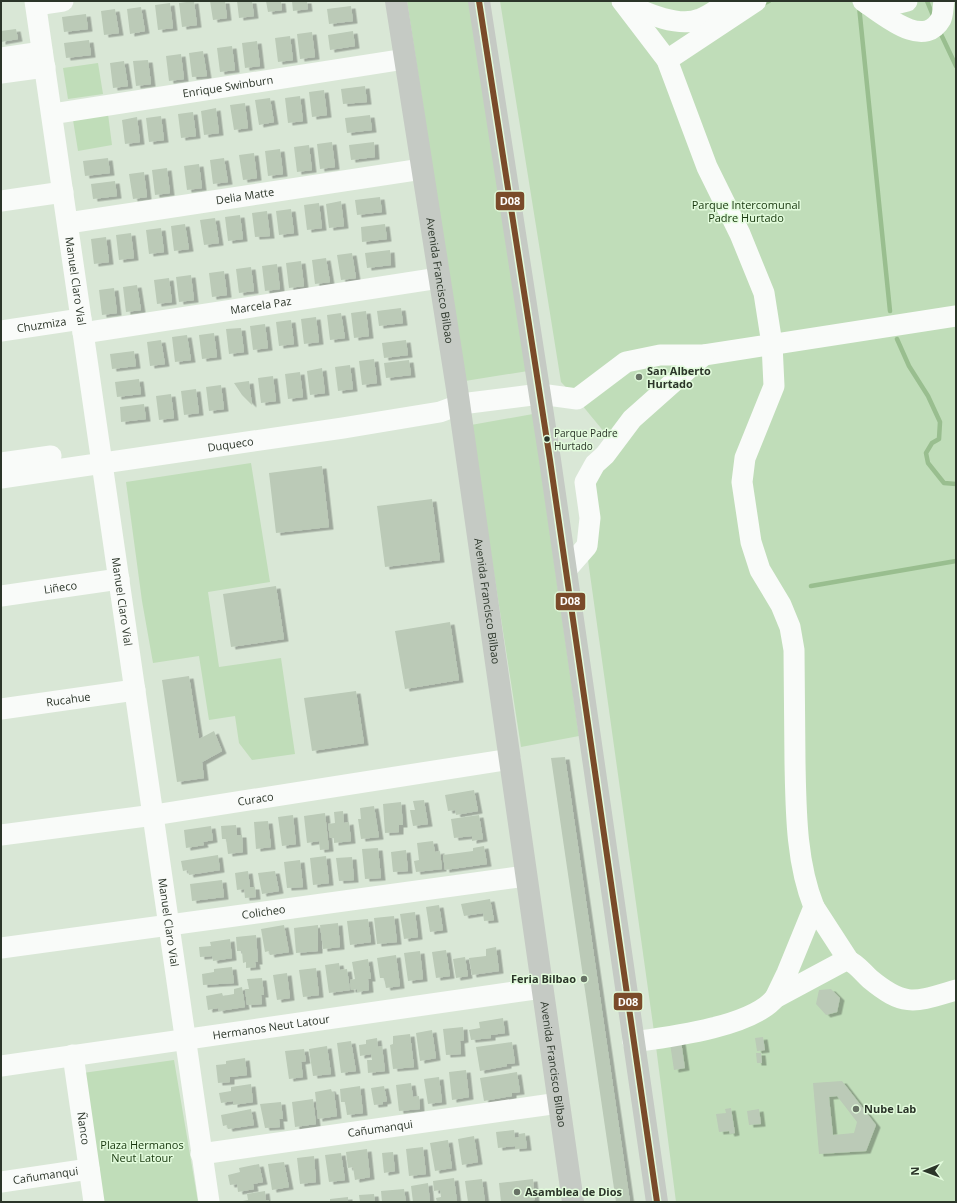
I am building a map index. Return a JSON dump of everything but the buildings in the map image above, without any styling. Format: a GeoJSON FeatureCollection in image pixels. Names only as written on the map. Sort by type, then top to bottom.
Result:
{"type":"FeatureCollection","features":[{"type":"Feature","properties":{"kind":"main road","name":"Avenida Francisco Bilbao"},"geometry":{"type":"LineString","coordinates":[[396,1],[459,404],[573,1202]]}},
{"type":"Feature","properties":{"kind":"main road"},"geometry":{"type":"LineString","coordinates":[[479,1],[540,394],[657,1202]]}},
{"type":"Feature","properties":{"kind":"street"},"geometry":{"type":"LineString","coordinates":[[35,3],[63,1]]}},
{"type":"Feature","properties":{"kind":"street"},"geometry":{"type":"LineString","coordinates":[[623,2],[655,17],[689,21],[700,19],[730,1]]}},
{"type":"Feature","properties":{"kind":"street"},"geometry":{"type":"LineString","coordinates":[[667,60],[756,1]]}},
{"type":"Feature","properties":{"kind":"street"},"geometry":{"type":"LineString","coordinates":[[863,1],[902,26],[912,31],[923,32],[932,29],[941,19],[944,1]]}},
{"type":"Feature","properties":{"kind":"street"},"geometry":{"type":"LineString","coordinates":[[891,1],[899,3],[907,1]]}},
{"type":"Feature","properties":{"kind":"street"},"geometry":{"type":"LineString","coordinates":[[623,2],[667,60],[707,167],[740,234],[762,287],[772,344],[774,386],[745,458],[742,482],[751,542],[760,570],[781,605],[790,627],[794,650],[796,805],[806,887],[814,907],[849,961],[891,996],[906,1000],[934,996],[956,990]]}},
{"type":"Feature","properties":{"kind":"street","name":"Manuel Claro Vial"},"geometry":{"type":"LineString","coordinates":[[35,3],[154,815],[184,1039],[209,1202]]}},
{"type":"Feature","properties":{"kind":"street"},"geometry":{"type":"LineString","coordinates":[[1,58],[44,60]]}},
{"type":"Feature","properties":{"kind":"street","name":"Enrique Swinburn"},"geometry":{"type":"LineString","coordinates":[[52,114],[405,58]]}},
{"type":"Feature","properties":{"kind":"street"},"geometry":{"type":"LineString","coordinates":[[1,74],[44,60]]}},
{"type":"Feature","properties":{"kind":"street","name":"Delia Matte"},"geometry":{"type":"LineString","coordinates":[[68,223],[422,169]]}},
{"type":"Feature","properties":{"kind":"street"},"geometry":{"type":"LineString","coordinates":[[1,201],[63,192]]}},
{"type":"Feature","properties":{"kind":"street","name":"Marcela Paz"},"geometry":{"type":"LineString","coordinates":[[82,326],[439,278]]}},
{"type":"Feature","properties":{"kind":"street","name":"Duqueco"},"geometry":{"type":"LineString","coordinates":[[1,478],[101,456],[438,399],[459,404],[540,394],[577,399],[626,362],[660,355],[704,355],[956,316]]}},
{"type":"Feature","properties":{"kind":"street","name":"Chuzmiza"},"geometry":{"type":"LineString","coordinates":[[1,332],[82,326]]}},
{"type":"Feature","properties":{"kind":"street"},"geometry":{"type":"LineString","coordinates":[[566,570],[587,546],[590,518],[585,482],[595,464],[605,455],[632,419],[704,355]]}},
{"type":"Feature","properties":{"kind":"street","name":"Duqueco"},"geometry":{"type":"LineString","coordinates":[[1,464],[101,456]]}},
{"type":"Feature","properties":{"kind":"street","name":"Liñeco"},"geometry":{"type":"LineString","coordinates":[[1,596],[119,579]]}},
{"type":"Feature","properties":{"kind":"street","name":"Rucahue"},"geometry":{"type":"LineString","coordinates":[[1,709],[135,690]]}},
{"type":"Feature","properties":{"kind":"street","name":"Curaco"},"geometry":{"type":"LineString","coordinates":[[1,835],[154,815],[510,759]]}},
{"type":"Feature","properties":{"kind":"street","name":"Colicheo"},"geometry":{"type":"LineString","coordinates":[[1,948],[526,876]]}},
{"type":"Feature","properties":{"kind":"street"},"geometry":{"type":"LineString","coordinates":[[633,1042],[689,1034],[730,1023],[770,1005],[787,973],[814,907]]}},
{"type":"Feature","properties":{"kind":"street"},"geometry":{"type":"LineString","coordinates":[[774,998],[844,961],[849,961]]}},
{"type":"Feature","properties":{"kind":"street","name":"Hermanos Neut Latour"},"geometry":{"type":"LineString","coordinates":[[1,1066],[542,988]]}},
{"type":"Feature","properties":{"kind":"street","name":"Ñanco"},"geometry":{"type":"LineString","coordinates":[[73,1055],[94,1202]]}},
{"type":"Feature","properties":{"kind":"street","name":"Cañumanqui"},"geometry":{"type":"LineString","coordinates":[[201,1154],[559,1104]]}},
{"type":"Feature","properties":{"kind":"street","name":"Cañumanqui"},"geometry":{"type":"LineString","coordinates":[[1,1182],[89,1169]]}},
{"type":"Feature","properties":{"kind":"green space"},"geometry":{"type":"Polygon","coordinates":[[[407,1],[471,1],[528,371],[465,381],[407,1]]]}},
{"type":"Feature","properties":{"kind":"green space","name":"Parque Intercomunal Padre Hurtado"},"geometry":{"type":"Polygon","coordinates":[[[500,1],[956,1],[956,1202],[676,1202],[655,1039],[587,553],[591,483],[614,444],[561,382],[500,1]]]}},
{"type":"Feature","properties":{"kind":"green space"},"geometry":{"type":"Polygon","coordinates":[[[98,63],[103,94],[68,99],[63,68],[98,63]]]}},
{"type":"Feature","properties":{"kind":"green space"},"geometry":{"type":"Polygon","coordinates":[[[108,114],[112,145],[78,151],[73,120],[108,114]]]}},
{"type":"Feature","properties":{"kind":"green space"},"geometry":{"type":"Polygon","coordinates":[[[533,414],[579,736],[521,747],[471,425],[533,414]]]}},
{"type":"Feature","properties":{"kind":"green space"},"geometry":{"type":"Polygon","coordinates":[[[251,463],[270,582],[208,592],[219,667],[281,658],[295,754],[252,760],[239,743],[235,716],[209,720],[199,656],[153,663],[142,601],[126,482],[251,463]]]}},
{"type":"Feature","properties":{"kind":"green space","name":"Plaza Hermanos Neut Latour"},"geometry":{"type":"Polygon","coordinates":[[[174,1060],[198,1202],[103,1202],[83,1073],[174,1060]]]}},
{"type":"Feature","properties":{"kind":"waterway"},"geometry":{"type":"LineString","coordinates":[[761,5],[769,1]]}},
{"type":"Feature","properties":{"kind":"waterway"},"geometry":{"type":"LineString","coordinates":[[927,1],[934,18]]}},
{"type":"Feature","properties":{"kind":"waterway"},"geometry":{"type":"LineString","coordinates":[[859,6],[890,311]]}},
{"type":"Feature","properties":{"kind":"waterway"},"geometry":{"type":"LineString","coordinates":[[939,30],[956,66]]}},
{"type":"Feature","properties":{"kind":"waterway"},"geometry":{"type":"LineString","coordinates":[[897,339],[909,366],[928,396],[940,422],[939,439],[932,443],[926,453],[928,463],[944,483],[956,484]]}},
{"type":"Feature","properties":{"kind":"waterway"},"geometry":{"type":"LineString","coordinates":[[811,586],[956,561]]}},
{"type":"Feature","properties":{"kind":"transit line","name":"D08"},"geometry":{"type":"LineString","coordinates":[[479,1],[550,460],[657,1202]]}},
{"type":"Feature","properties":{"kind":"place","name":"San Alberto Hurtado"},"geometry":{"type":"Point","coordinates":[639,377]}},
{"type":"Feature","properties":{"kind":"place","name":"Parque Padre Hurtado"},"geometry":{"type":"Point","coordinates":[547,439]}},
{"type":"Feature","properties":{"kind":"place","name":"Feria Bilbao"},"geometry":{"type":"Point","coordinates":[584,979]}},
{"type":"Feature","properties":{"kind":"place","name":"Nube Lab"},"geometry":{"type":"Point","coordinates":[856,1109]}},
{"type":"Feature","properties":{"kind":"place","name":"Asamblea de Dios"},"geometry":{"type":"Point","coordinates":[517,1192]}}]}
